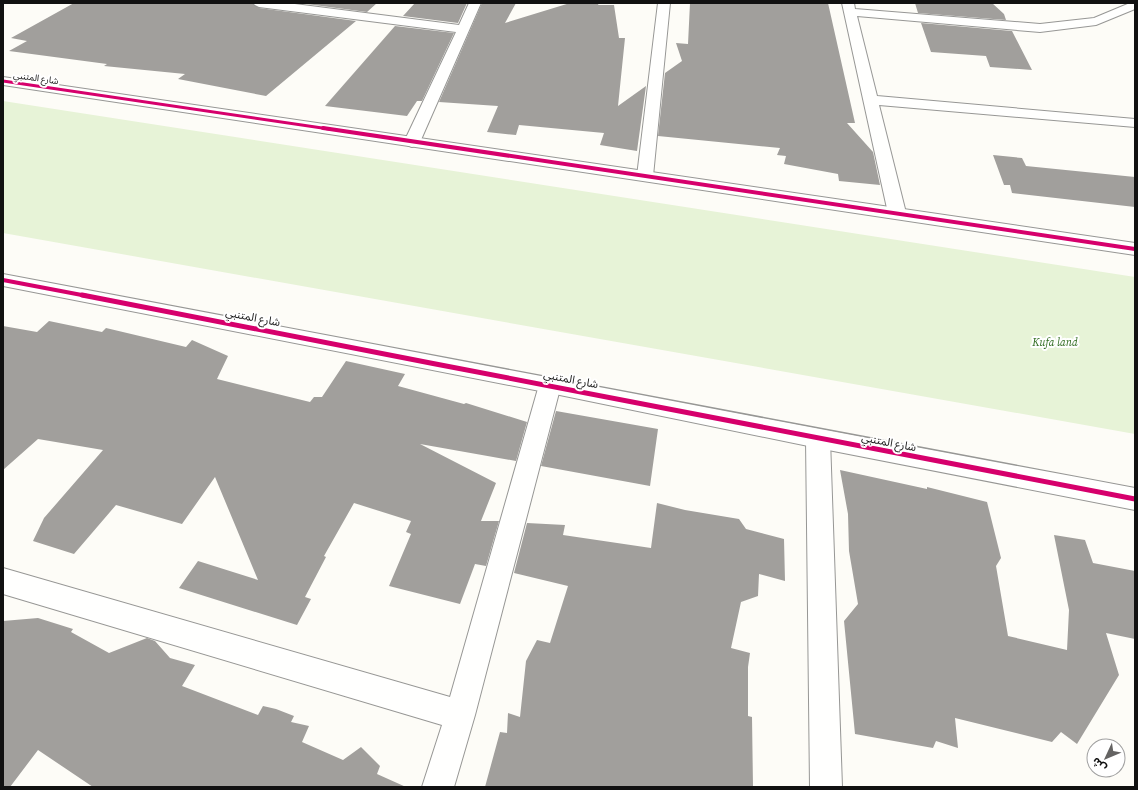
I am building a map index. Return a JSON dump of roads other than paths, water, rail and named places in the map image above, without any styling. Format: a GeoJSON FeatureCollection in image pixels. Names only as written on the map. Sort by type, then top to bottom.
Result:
{"type":"FeatureCollection","features":[{"type":"Feature","properties":{"kind":"street"},"geometry":{"type":"LineString","coordinates":[[259,3],[464,29]]}},
{"type":"Feature","properties":{"kind":"street"},"geometry":{"type":"LineString","coordinates":[[412,142],[475,3]]}},
{"type":"Feature","properties":{"kind":"street"},"geometry":{"type":"LineString","coordinates":[[645,176],[664,3]]}},
{"type":"Feature","properties":{"kind":"street"},"geometry":{"type":"LineString","coordinates":[[897,213],[850,8],[1040,28],[1096,22],[1135,5]]}},
{"type":"Feature","properties":{"kind":"street","name":"شارع المتنبي"},"geometry":{"type":"LineString","coordinates":[[3,81],[1135,249]]}},
{"type":"Feature","properties":{"kind":"street"},"geometry":{"type":"LineString","coordinates":[[871,100],[1135,123]]}},
{"type":"Feature","properties":{"kind":"street","name":"شارع المتنبي"},"geometry":{"type":"LineString","coordinates":[[3,280],[550,384],[818,439],[1135,499]]}},
{"type":"Feature","properties":{"kind":"street"},"geometry":{"type":"LineString","coordinates":[[438,787],[460,715],[550,384]]}},
{"type":"Feature","properties":{"kind":"street"},"geometry":{"type":"LineString","coordinates":[[818,439],[826,787]]}},
{"type":"Feature","properties":{"kind":"street"},"geometry":{"type":"LineString","coordinates":[[3,581],[460,715]]}},
{"type":"Feature","properties":{"kind":"park label","name":"Kufa land"},"geometry":{"type":"Point","coordinates":[1055,342]}}]}
